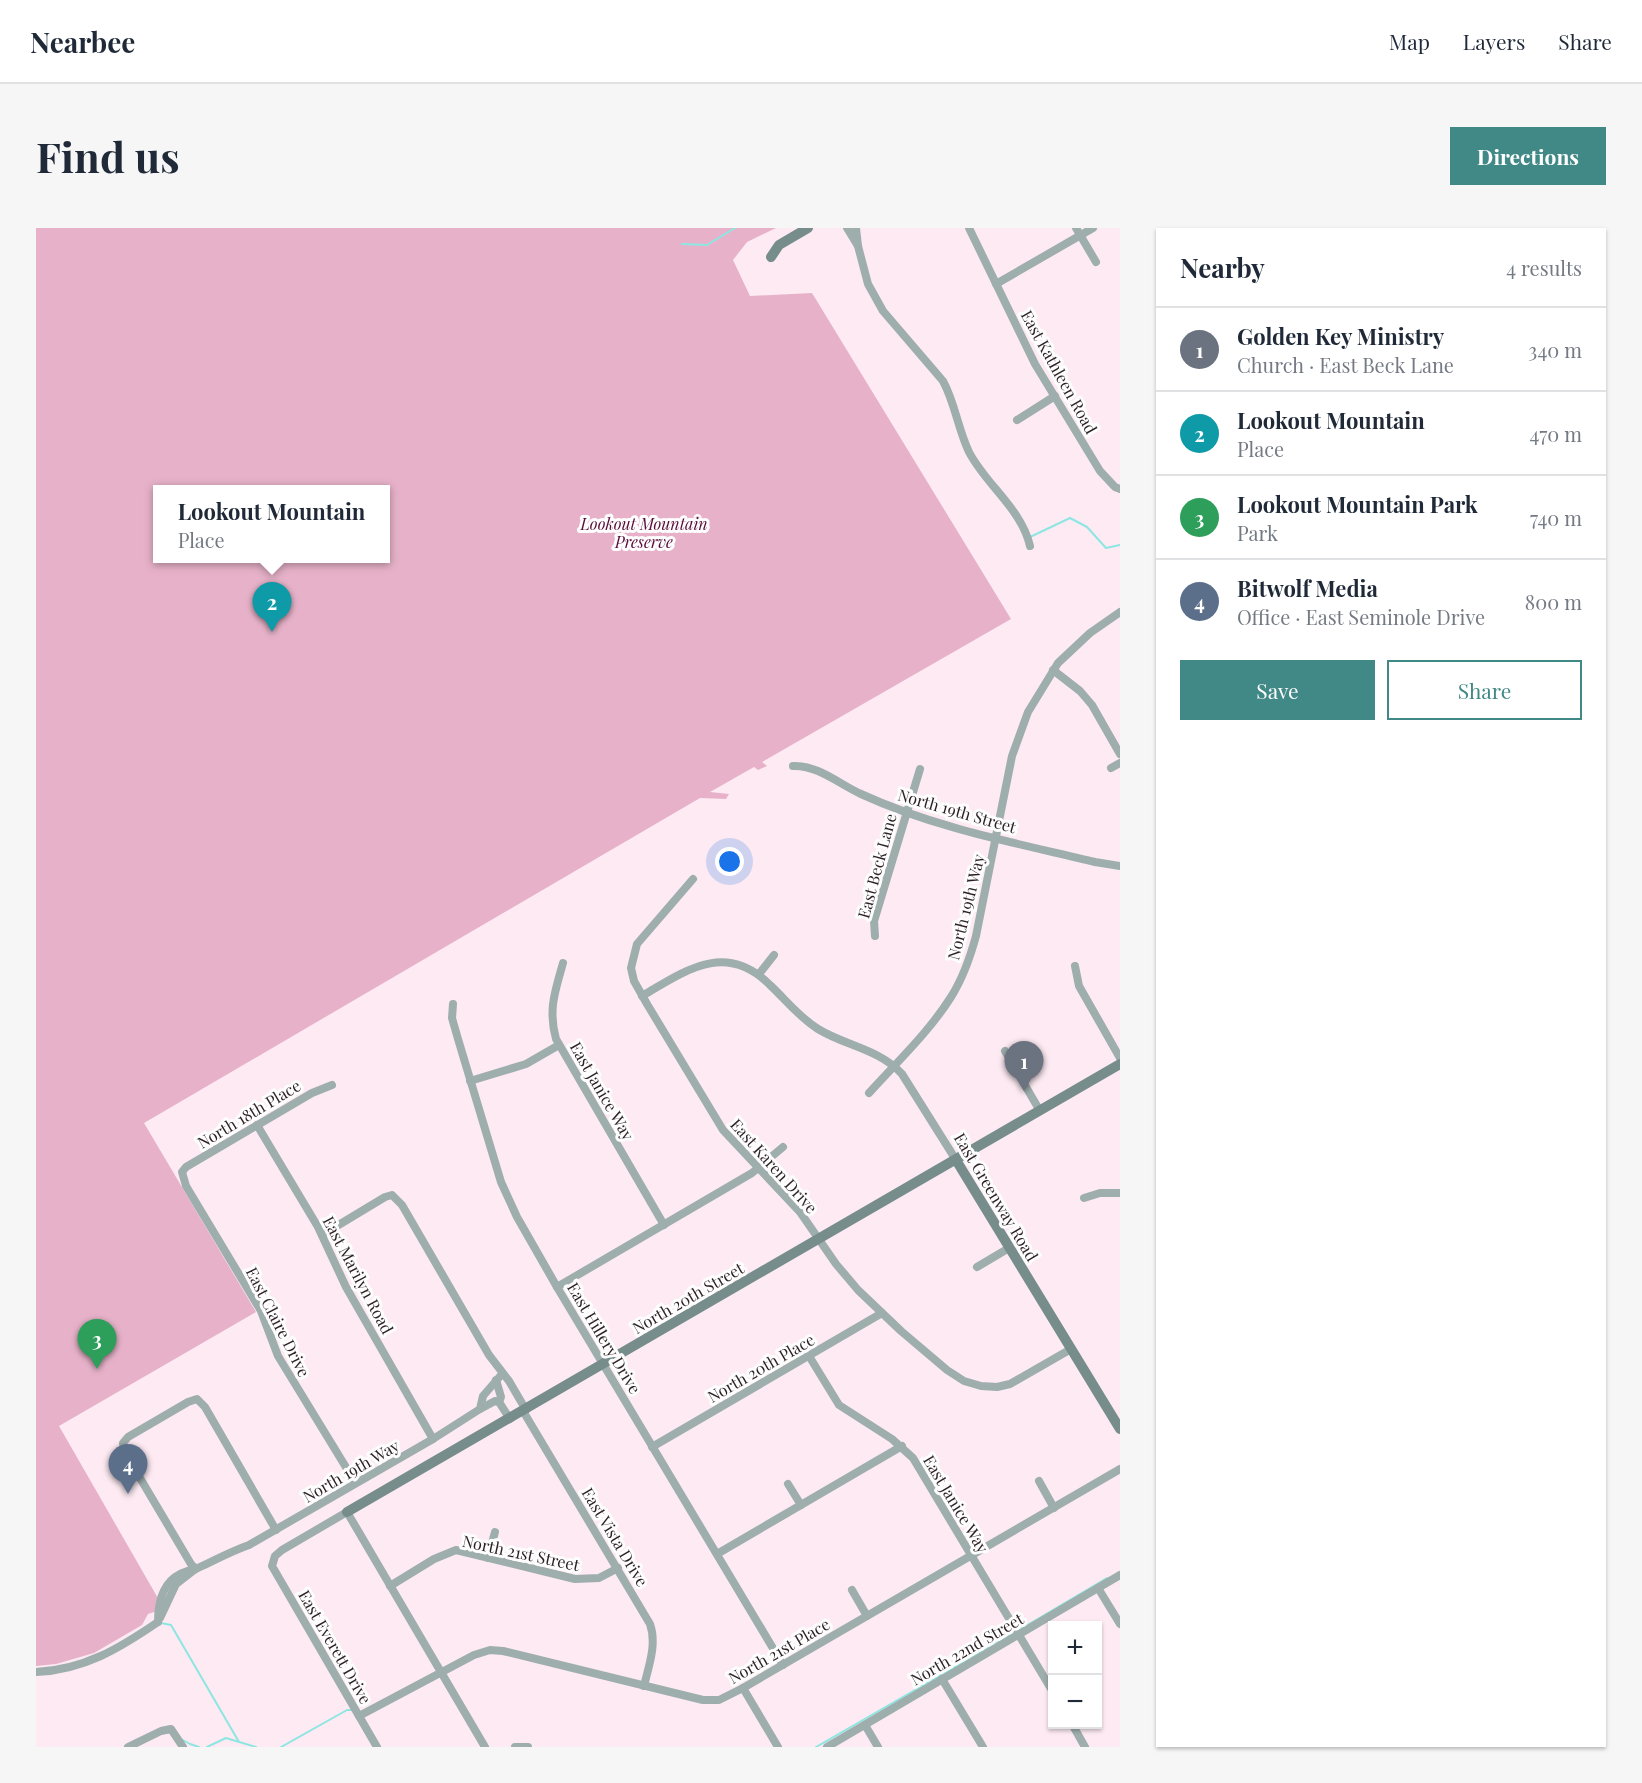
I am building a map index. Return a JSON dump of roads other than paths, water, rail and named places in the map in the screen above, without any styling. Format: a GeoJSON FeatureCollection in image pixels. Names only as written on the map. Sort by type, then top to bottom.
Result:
{"type":"FeatureCollection","features":[{"type":"Feature","properties":{"kind":"street"},"geometry":{"type":"LineString","coordinates":[[771,257],[779,245],[808,228]]}},
{"type":"Feature","properties":{"kind":"street","name":"East Kathleen Road"},"geometry":{"type":"LineString","coordinates":[[969,228],[1026,346],[1100,471],[1115,487],[1120,489]]}},
{"type":"Feature","properties":{"kind":"street"},"geometry":{"type":"LineString","coordinates":[[996,284],[1078,232],[1093,228]]}},
{"type":"Feature","properties":{"kind":"street"},"geometry":{"type":"LineString","coordinates":[[852,230],[868,284],[875,298],[883,311],[943,381],[950,393],[968,449],[1008,503],[1024,530],[1030,546]]}},
{"type":"Feature","properties":{"kind":"street"},"geometry":{"type":"LineString","coordinates":[[1078,232],[1096,262]]}},
{"type":"Feature","properties":{"kind":"street"},"geometry":{"type":"LineString","coordinates":[[1017,420],[1055,396]]}},
{"type":"Feature","properties":{"kind":"street","name":"North 19th Way"},"geometry":{"type":"LineString","coordinates":[[869,1093],[920,1036],[950,999],[960,982],[976,936],[1012,756],[1028,712],[1053,670],[1090,633],[1120,612]]}},
{"type":"Feature","properties":{"kind":"street"},"geometry":{"type":"LineString","coordinates":[[1053,670],[1092,705],[1120,754]]}},
{"type":"Feature","properties":{"kind":"street"},"geometry":{"type":"LineString","coordinates":[[1111,768],[1120,762]]}},
{"type":"Feature","properties":{"kind":"street","name":"North 19th Street"},"geometry":{"type":"LineString","coordinates":[[794,766],[810,767],[853,790],[906,813],[996,838],[1120,866]]}},
{"type":"Feature","properties":{"kind":"street","name":"East Beck Lane"},"geometry":{"type":"LineString","coordinates":[[875,936],[874,921],[920,770]]}},
{"type":"Feature","properties":{"kind":"street","name":"East Karen Drive"},"geometry":{"type":"LineString","coordinates":[[693,879],[637,944],[632,968],[634,981],[642,996],[723,1130],[800,1212],[843,1272],[882,1313],[947,1370],[964,1381],[997,1387],[1011,1384],[1071,1349]]}},
{"type":"Feature","properties":{"kind":"street"},"geometry":{"type":"LineString","coordinates":[[642,996],[683,972],[707,963],[730,963],[743,966],[759,974],[774,955]]}},
{"type":"Feature","properties":{"kind":"street","name":"East Janice Way"},"geometry":{"type":"LineString","coordinates":[[562,963],[552,1004],[551,1019],[559,1045],[664,1225]]}},
{"type":"Feature","properties":{"kind":"street"},"geometry":{"type":"LineString","coordinates":[[1075,966],[1079,986],[1120,1058]]}},
{"type":"Feature","properties":{"kind":"street","name":"East Greenway Road"},"geometry":{"type":"LineString","coordinates":[[759,974],[808,1022],[884,1058],[902,1074],[1120,1429]]}},
{"type":"Feature","properties":{"kind":"street","name":"East Hillery Drive"},"geometry":{"type":"LineString","coordinates":[[453,1004],[452,1018],[470,1081],[504,1190],[517,1217],[783,1665]]}},
{"type":"Feature","properties":{"kind":"street"},"geometry":{"type":"LineString","coordinates":[[470,1081],[526,1064],[559,1045]]}},
{"type":"Feature","properties":{"kind":"street"},"geometry":{"type":"LineString","coordinates":[[1005,1051],[1040,1111]]}},
{"type":"Feature","properties":{"kind":"street","name":"North 20th Street"},"geometry":{"type":"LineString","coordinates":[[273,1560],[282,1550],[1120,1064]]}},
{"type":"Feature","properties":{"kind":"street","name":"North 18th Place"},"geometry":{"type":"LineString","coordinates":[[182,1172],[186,1167],[312,1093],[332,1085]]}},
{"type":"Feature","properties":{"kind":"street","name":"East Marilyn Road"},"geometry":{"type":"LineString","coordinates":[[257,1125],[322,1235],[346,1287],[433,1439]]}},
{"type":"Feature","properties":{"kind":"street"},"geometry":{"type":"LineString","coordinates":[[557,1287],[759,1168],[783,1147]]}},
{"type":"Feature","properties":{"kind":"street","name":"East Claire Drive"},"geometry":{"type":"LineString","coordinates":[[182,1172],[186,1186],[261,1311],[278,1356],[356,1482]]}},
{"type":"Feature","properties":{"kind":"street"},"geometry":{"type":"LineString","coordinates":[[1084,1198],[1100,1193],[1120,1193]]}},
{"type":"Feature","properties":{"kind":"street","name":"East Vista Drive"},"geometry":{"type":"LineString","coordinates":[[322,1235],[384,1197],[392,1195],[402,1205],[499,1377],[513,1388],[646,1615],[654,1634],[653,1650],[644,1686]]}},
{"type":"Feature","properties":{"kind":"street"},"geometry":{"type":"LineString","coordinates":[[977,1267],[1009,1248]]}},
{"type":"Feature","properties":{"kind":"street","name":"North 20th Place"},"geometry":{"type":"LineString","coordinates":[[652,1446],[882,1313]]}},
{"type":"Feature","properties":{"kind":"street","name":"East Janice Way"},"geometry":{"type":"LineString","coordinates":[[809,1356],[839,1405],[902,1446],[913,1458],[1048,1684]]}},
{"type":"Feature","properties":{"kind":"street","name":"North 19th Way"},"geometry":{"type":"LineString","coordinates":[[36,1672],[61,1670],[89,1662],[138,1635],[158,1622],[158,1608],[165,1587],[180,1573],[196,1569],[249,1545],[433,1439],[480,1409],[483,1396],[499,1377]]}},
{"type":"Feature","properties":{"kind":"street","name":"East Vista Drive"},"geometry":{"type":"LineString","coordinates":[[499,1377],[499,1402]]}},
{"type":"Feature","properties":{"kind":"street"},"geometry":{"type":"LineString","coordinates":[[500,1393],[513,1388]]}},
{"type":"Feature","properties":{"kind":"street"},"geometry":{"type":"LineString","coordinates":[[196,1569],[124,1451],[123,1443],[128,1437],[188,1402],[197,1399],[205,1407],[276,1530]]}},
{"type":"Feature","properties":{"kind":"street"},"geometry":{"type":"LineString","coordinates":[[480,1409],[495,1401],[499,1402],[510,1419]]}},
{"type":"Feature","properties":{"kind":"street"},"geometry":{"type":"LineString","coordinates":[[717,1554],[902,1446]]}},
{"type":"Feature","properties":{"kind":"street","name":"North 21st Place"},"geometry":{"type":"LineString","coordinates":[[359,1716],[474,1655],[496,1651],[711,1701],[719,1700],[1120,1469]]}},
{"type":"Feature","properties":{"kind":"street"},"geometry":{"type":"LineString","coordinates":[[1039,1481],[1054,1508]]}},
{"type":"Feature","properties":{"kind":"street"},"geometry":{"type":"LineString","coordinates":[[788,1484],[801,1506]]}},
{"type":"Feature","properties":{"kind":"street"},"geometry":{"type":"LineString","coordinates":[[347,1512],[485,1747]]}},
{"type":"Feature","properties":{"kind":"street"},"geometry":{"type":"LineString","coordinates":[[488,1558],[495,1532]]}},
{"type":"Feature","properties":{"kind":"street","name":"North 21st Street"},"geometry":{"type":"LineString","coordinates":[[390,1586],[434,1559],[456,1550],[584,1580],[599,1578],[618,1568]]}},
{"type":"Feature","properties":{"kind":"street","name":"East Everett Drive"},"geometry":{"type":"LineString","coordinates":[[273,1560],[272,1566],[275,1572],[377,1747]]}},
{"type":"Feature","properties":{"kind":"street","name":"North 22nd Street"},"geometry":{"type":"LineString","coordinates":[[827,1747],[1120,1575]]}},
{"type":"Feature","properties":{"kind":"street"},"geometry":{"type":"LineString","coordinates":[[1098,1588],[1120,1624]]}},
{"type":"Feature","properties":{"kind":"street"},"geometry":{"type":"LineString","coordinates":[[852,1590],[867,1616]]}},
{"type":"Feature","properties":{"kind":"street"},"geometry":{"type":"LineString","coordinates":[[942,1679],[983,1747]]}},
{"type":"Feature","properties":{"kind":"street"},"geometry":{"type":"LineString","coordinates":[[743,1688],[778,1747]]}},
{"type":"Feature","properties":{"kind":"street"},"geometry":{"type":"LineString","coordinates":[[865,1725],[878,1747]]}},
{"type":"Feature","properties":{"kind":"street"},"geometry":{"type":"LineString","coordinates":[[128,1747],[161,1731],[171,1729],[183,1747]]}},
{"type":"Feature","properties":{"kind":"street"},"geometry":{"type":"LineString","coordinates":[[1074,1729],[1085,1747]]}},
{"type":"Feature","properties":{"kind":"street"},"geometry":{"type":"LineString","coordinates":[[515,1747],[528,1747]]}},
{"type":"Feature","properties":{"kind":"waterway"},"geometry":{"type":"LineString","coordinates":[[682,244],[707,245],[735,228]]}},
{"type":"Feature","properties":{"kind":"waterway"},"geometry":{"type":"LineString","coordinates":[[1030,537],[1070,518],[1087,527],[1106,548],[1120,545]]}},
{"type":"Feature","properties":{"kind":"waterway"},"geometry":{"type":"LineString","coordinates":[[1019,1630],[1107,1578]]}},
{"type":"Feature","properties":{"kind":"waterway"},"geometry":{"type":"LineString","coordinates":[[161,1623],[171,1625],[239,1742]]}},
{"type":"Feature","properties":{"kind":"waterway"},"geometry":{"type":"LineString","coordinates":[[816,1747],[1014,1633]]}},
{"type":"Feature","properties":{"kind":"waterway"},"geometry":{"type":"LineString","coordinates":[[281,1747],[347,1710],[352,1710]]}},
{"type":"Feature","properties":{"kind":"waterway"},"geometry":{"type":"LineString","coordinates":[[207,1747],[226,1738],[256,1747]]}},
{"type":"Feature","properties":{"kind":"waterway"},"geometry":{"type":"LineString","coordinates":[[181,1739],[199,1747]]}},
{"type":"Feature","properties":{"kind":"place","name":"Lookout Mountain"},"geometry":{"type":"Point","coordinates":[272,632]}},
{"type":"Feature","properties":{"kind":"place","name":"Golden Key Ministry"},"geometry":{"type":"Point","coordinates":[1024,1091]}},
{"type":"Feature","properties":{"kind":"place","name":"Lookout Mountain Park"},"geometry":{"type":"Point","coordinates":[97,1369]}},
{"type":"Feature","properties":{"kind":"place","name":"Bitwolf Media"},"geometry":{"type":"Point","coordinates":[128,1494]}},
{"type":"Feature","properties":{"kind":"park label","name":"Lookout Mountain Preserve"},"geometry":{"type":"Point","coordinates":[644,533]}}]}
